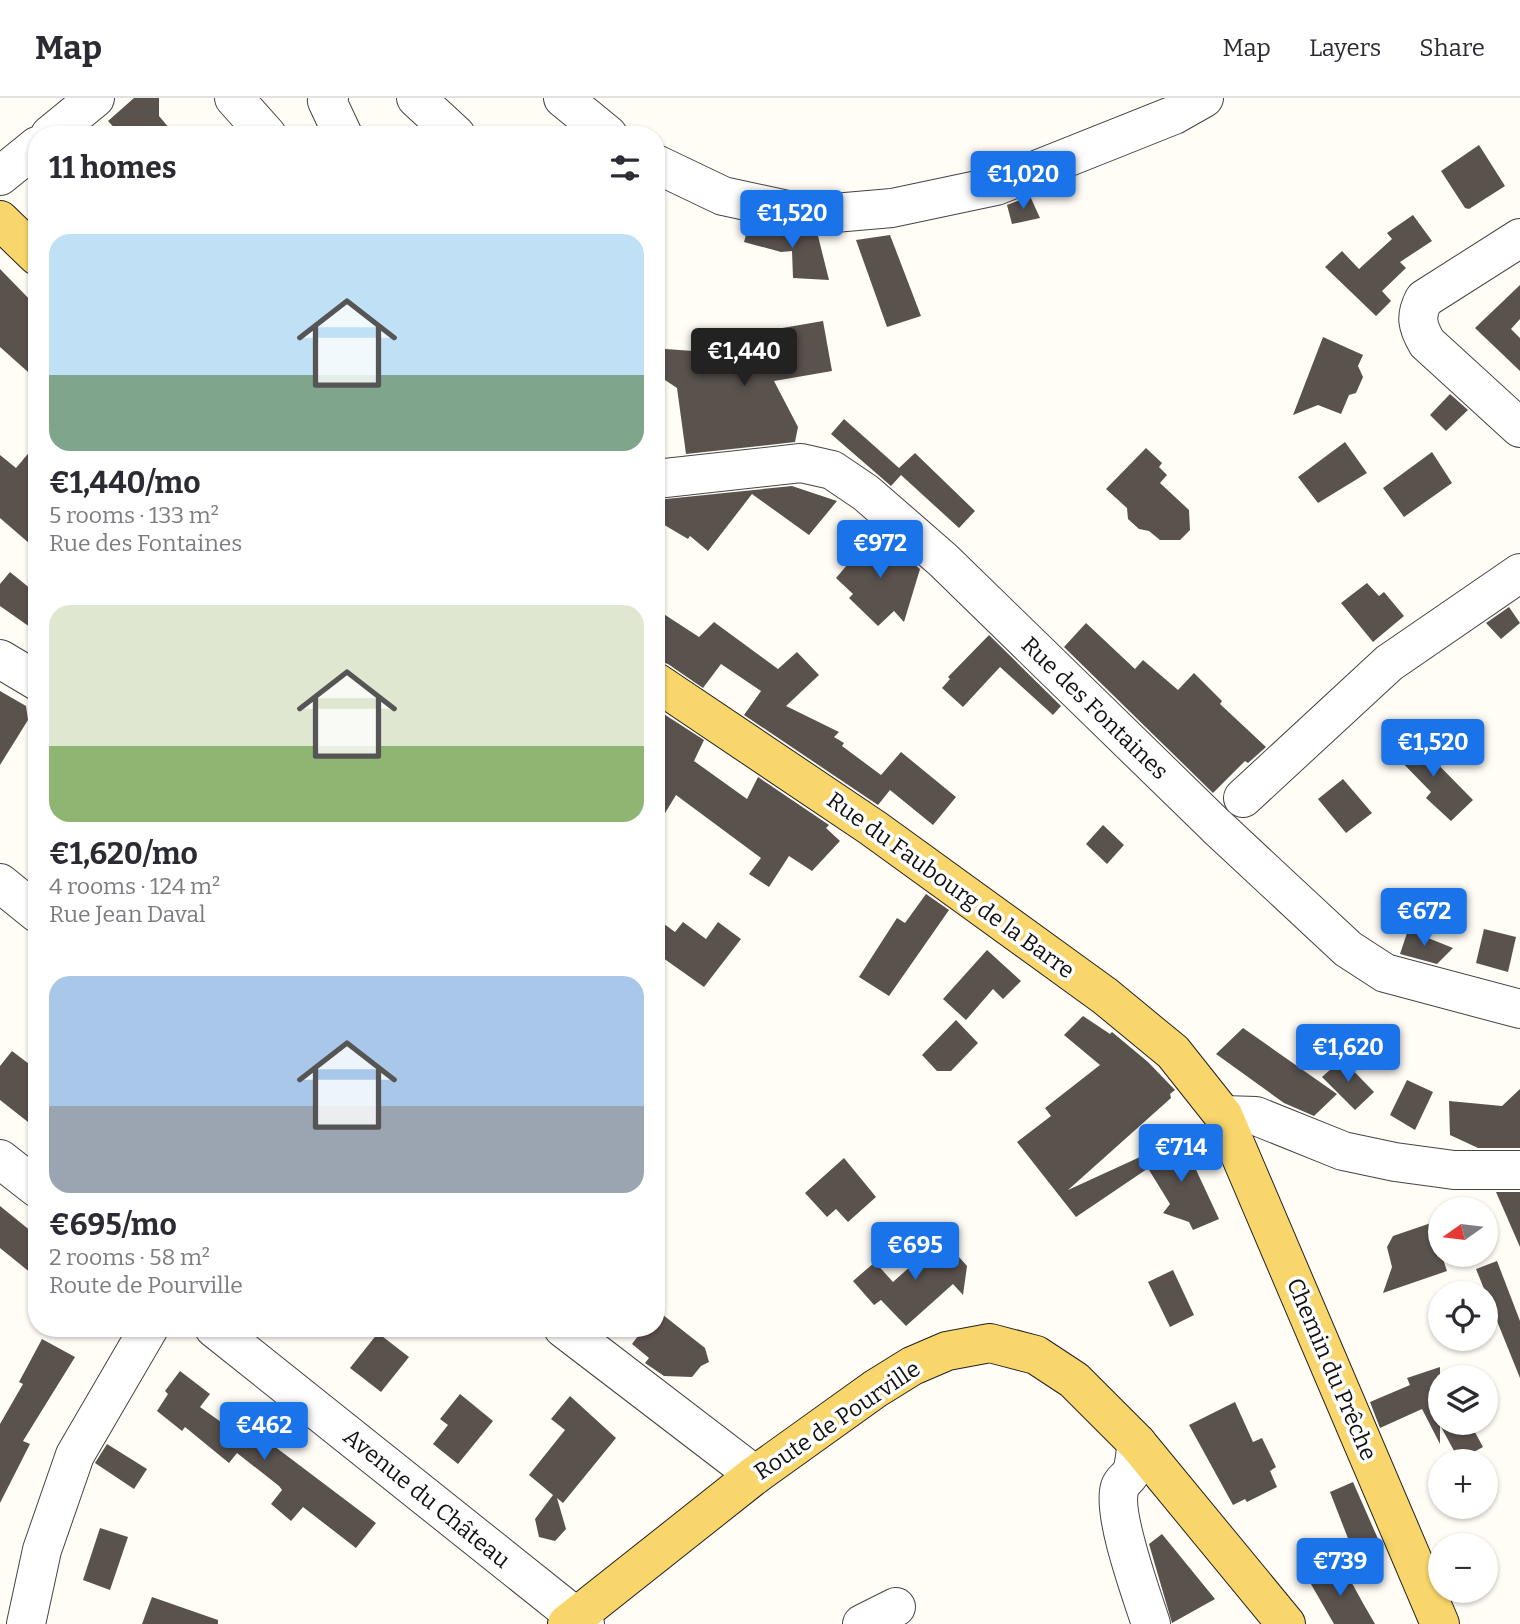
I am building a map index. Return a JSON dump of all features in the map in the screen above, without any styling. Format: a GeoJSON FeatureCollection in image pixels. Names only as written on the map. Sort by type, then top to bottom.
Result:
{"type":"FeatureCollection","features":[{"type":"Feature","properties":{"kind":"main road"},"geometry":{"type":"LineString","coordinates":[[0,220],[28,247]]}},
{"type":"Feature","properties":{"kind":"main road","name":"Rue du Faubourg de la Barre"},"geometry":{"type":"LineString","coordinates":[[665,688],[873,828],[1105,996],[1173,1052],[1223,1115]]}},
{"type":"Feature","properties":{"kind":"main road","name":"Chemin du Prêche"},"geometry":{"type":"LineString","coordinates":[[1223,1115],[1440,1624]]}},
{"type":"Feature","properties":{"kind":"main road","name":"Route de Pourville"},"geometry":{"type":"LineString","coordinates":[[575,1621],[755,1475],[912,1366],[947,1351],[990,1343],[1035,1355],[1074,1380],[1137,1443],[1286,1624]]}},
{"type":"Feature","properties":{"kind":"street"},"geometry":{"type":"LineString","coordinates":[[62,126],[95,98]]}},
{"type":"Feature","properties":{"kind":"street"},"geometry":{"type":"LineString","coordinates":[[234,98],[259,126]]}},
{"type":"Feature","properties":{"kind":"street"},"geometry":{"type":"LineString","coordinates":[[329,98],[327,101],[339,126]]}},
{"type":"Feature","properties":{"kind":"street"},"geometry":{"type":"LineString","coordinates":[[416,98],[446,126]]}},
{"type":"Feature","properties":{"kind":"street"},"geometry":{"type":"LineString","coordinates":[[563,98],[597,126]]}},
{"type":"Feature","properties":{"kind":"street"},"geometry":{"type":"LineString","coordinates":[[665,168],[723,196],[811,215],[892,208],[996,186],[1174,115],[1204,98]]}},
{"type":"Feature","properties":{"kind":"street"},"geometry":{"type":"LineString","coordinates":[[0,176],[28,153]]}},
{"type":"Feature","properties":{"kind":"street"},"geometry":{"type":"LineString","coordinates":[[1520,238],[1424,299],[1417,312],[1418,329],[1427,343],[1520,428]]}},
{"type":"Feature","properties":{"kind":"street","name":"Rue des Fontaines"},"geometry":{"type":"LineString","coordinates":[[665,478],[801,463],[832,470],[866,493],[943,560],[1216,826],[1348,949],[1385,973],[1520,1009]]}},
{"type":"Feature","properties":{"kind":"street"},"geometry":{"type":"LineString","coordinates":[[1243,798],[1389,663],[1520,573]]}},
{"type":"Feature","properties":{"kind":"street"},"geometry":{"type":"LineString","coordinates":[[0,659],[28,676]]}},
{"type":"Feature","properties":{"kind":"street"},"geometry":{"type":"LineString","coordinates":[[0,883],[28,906]]}},
{"type":"Feature","properties":{"kind":"street"},"geometry":{"type":"LineString","coordinates":[[1223,1115],[1256,1116],[1343,1151],[1395,1163],[1454,1170],[1520,1170]]}},
{"type":"Feature","properties":{"kind":"street"},"geometry":{"type":"LineString","coordinates":[[0,1158],[28,1181]]}},
{"type":"Feature","properties":{"kind":"street"},"geometry":{"type":"LineString","coordinates":[[26,1624],[42,1550],[75,1454],[144,1337]]}},
{"type":"Feature","properties":{"kind":"street","name":"Avenue du Château"},"geometry":{"type":"LineString","coordinates":[[225,1337],[575,1621]]}},
{"type":"Feature","properties":{"kind":"street"},"geometry":{"type":"LineString","coordinates":[[575,1337],[755,1475]]}},
{"type":"Feature","properties":{"kind":"street"},"geometry":{"type":"LineString","coordinates":[[1137,1443],[1132,1473],[1120,1485],[1119,1492],[1121,1517],[1150,1624]]}},
{"type":"Feature","properties":{"kind":"street"},"geometry":{"type":"LineString","coordinates":[[862,1624],[896,1607]]}},
{"type":"Feature","properties":{"kind":"building"},"geometry":{"type":"Polygon","coordinates":[[[134,98],[159,98],[159,116],[167,126],[113,126],[108,121],[134,98]]]}},
{"type":"Feature","properties":{"kind":"building"},"geometry":{"type":"Polygon","coordinates":[[[1479,145],[1505,186],[1469,209],[1465,208],[1441,171],[1479,145]]]}},
{"type":"Feature","properties":{"kind":"building"},"geometry":{"type":"Polygon","coordinates":[[[1030,196],[1040,218],[1012,224],[1007,205],[1030,196]]]}},
{"type":"Feature","properties":{"kind":"building"},"geometry":{"type":"Polygon","coordinates":[[[1413,215],[1432,241],[1400,262],[1406,268],[1382,291],[1391,301],[1376,316],[1325,267],[1342,251],[1359,269],[1392,239],[1387,233],[1413,215]]]}},
{"type":"Feature","properties":{"kind":"building"},"geometry":{"type":"Polygon","coordinates":[[[749,224],[818,236],[829,280],[793,278],[792,251],[781,252],[744,242],[749,224]]]}},
{"type":"Feature","properties":{"kind":"building"},"geometry":{"type":"Polygon","coordinates":[[[890,235],[921,316],[887,327],[856,240],[890,235]]]}},
{"type":"Feature","properties":{"kind":"building"},"geometry":{"type":"Polygon","coordinates":[[[0,269],[28,298],[28,372],[0,347],[0,269]]]}},
{"type":"Feature","properties":{"kind":"building"},"geometry":{"type":"Polygon","coordinates":[[[1520,285],[1520,319],[1511,329],[1520,338],[1520,371],[1475,328],[1520,285]]]}},
{"type":"Feature","properties":{"kind":"building"},"geometry":{"type":"Polygon","coordinates":[[[823,321],[832,371],[774,381],[798,427],[795,442],[686,454],[677,388],[665,380],[665,349],[737,354],[736,336],[823,321]]]}},
{"type":"Feature","properties":{"kind":"building"},"geometry":{"type":"Polygon","coordinates":[[[1323,337],[1363,355],[1358,366],[1363,377],[1356,393],[1349,395],[1341,414],[1318,405],[1293,415],[1323,337]]]}},
{"type":"Feature","properties":{"kind":"building"},"geometry":{"type":"Polygon","coordinates":[[[1450,394],[1468,410],[1446,431],[1430,415],[1450,394]]]}},
{"type":"Feature","properties":{"kind":"building"},"geometry":{"type":"Polygon","coordinates":[[[844,419],[899,468],[915,453],[975,511],[959,528],[901,475],[891,486],[831,434],[844,419]]]}},
{"type":"Feature","properties":{"kind":"building"},"geometry":{"type":"Polygon","coordinates":[[[1345,442],[1367,473],[1318,503],[1298,477],[1345,442]]]}},
{"type":"Feature","properties":{"kind":"building"},"geometry":{"type":"Polygon","coordinates":[[[1146,448],[1162,463],[1159,467],[1167,475],[1160,483],[1189,510],[1190,530],[1180,540],[1160,540],[1149,531],[1139,529],[1128,519],[1127,508],[1106,489],[1146,448]]]}},
{"type":"Feature","properties":{"kind":"building"},"geometry":{"type":"Polygon","coordinates":[[[1432,452],[1452,483],[1404,517],[1383,488],[1432,452]]]}},
{"type":"Feature","properties":{"kind":"building"},"geometry":{"type":"Polygon","coordinates":[[[28,454],[28,542],[0,518],[0,455],[16,468],[28,454]]]}},
{"type":"Feature","properties":{"kind":"building"},"geometry":{"type":"Polygon","coordinates":[[[792,486],[837,501],[809,535],[752,494],[708,551],[690,536],[688,539],[665,525],[665,499],[792,486]]]}},
{"type":"Feature","properties":{"kind":"building"},"geometry":{"type":"Polygon","coordinates":[[[876,531],[920,569],[904,622],[894,611],[878,626],[849,598],[853,594],[836,578],[876,531]]]}},
{"type":"Feature","properties":{"kind":"building"},"geometry":{"type":"Polygon","coordinates":[[[10,572],[28,587],[28,626],[0,606],[0,584],[10,572]]]}},
{"type":"Feature","properties":{"kind":"building"},"geometry":{"type":"Polygon","coordinates":[[[1367,583],[1379,596],[1384,592],[1404,616],[1373,642],[1341,603],[1367,583]]]}},
{"type":"Feature","properties":{"kind":"building"},"geometry":{"type":"Polygon","coordinates":[[[1509,607],[1520,623],[1501,639],[1486,623],[1509,607]]]}},
{"type":"Feature","properties":{"kind":"building"},"geometry":{"type":"Polygon","coordinates":[[[665,615],[699,637],[714,622],[778,669],[797,652],[819,675],[786,706],[839,732],[834,737],[844,743],[842,746],[881,775],[901,752],[956,797],[933,825],[890,790],[878,805],[744,715],[761,691],[721,664],[703,688],[665,663],[665,615]]]}},
{"type":"Feature","properties":{"kind":"building"},"geometry":{"type":"Polygon","coordinates":[[[1086,623],[1135,669],[1143,660],[1178,690],[1194,673],[1222,701],[1220,704],[1266,747],[1248,763],[1245,761],[1213,793],[1064,647],[1086,623]]]}},
{"type":"Feature","properties":{"kind":"building"},"geometry":{"type":"Polygon","coordinates":[[[989,635],[1061,706],[1053,715],[1000,667],[963,707],[942,688],[950,679],[948,677],[989,635]]]}},
{"type":"Feature","properties":{"kind":"building"},"geometry":{"type":"Polygon","coordinates":[[[0,691],[26,706],[28,720],[0,765],[0,691]]]}},
{"type":"Feature","properties":{"kind":"building"},"geometry":{"type":"Polygon","coordinates":[[[665,715],[704,740],[694,761],[747,799],[758,777],[829,825],[826,828],[840,841],[812,871],[789,856],[769,887],[749,874],[761,858],[676,795],[665,813],[665,715]]]}},
{"type":"Feature","properties":{"kind":"building"},"geometry":{"type":"Polygon","coordinates":[[[1409,735],[1473,800],[1451,821],[1426,798],[1431,792],[1392,752],[1409,735]]]}},
{"type":"Feature","properties":{"kind":"building"},"geometry":{"type":"Polygon","coordinates":[[[1343,779],[1372,813],[1346,833],[1318,799],[1343,779]]]}},
{"type":"Feature","properties":{"kind":"building"},"geometry":{"type":"Polygon","coordinates":[[[1103,825],[1124,845],[1107,864],[1086,844],[1103,825]]]}},
{"type":"Feature","properties":{"kind":"building"},"geometry":{"type":"Polygon","coordinates":[[[926,894],[949,910],[889,996],[859,977],[897,918],[905,923],[926,894]]]}},
{"type":"Feature","properties":{"kind":"building"},"geometry":{"type":"Polygon","coordinates":[[[683,922],[706,939],[718,922],[741,939],[704,987],[665,959],[665,925],[675,932],[683,922]]]}},
{"type":"Feature","properties":{"kind":"building"},"geometry":{"type":"Polygon","coordinates":[[[1484,929],[1516,937],[1508,972],[1476,963],[1484,929]]]}},
{"type":"Feature","properties":{"kind":"building"},"geometry":{"type":"Polygon","coordinates":[[[1408,930],[1453,948],[1437,964],[1400,954],[1408,930]]]}},
{"type":"Feature","properties":{"kind":"building"},"geometry":{"type":"Polygon","coordinates":[[[987,950],[1021,981],[1003,999],[993,989],[966,1020],[943,999],[987,950]]]}},
{"type":"Feature","properties":{"kind":"building"},"geometry":{"type":"Polygon","coordinates":[[[1083,1016],[1110,1034],[1112,1032],[1148,1062],[1175,1090],[1170,1094],[1171,1098],[1068,1190],[1140,1157],[1147,1169],[1076,1217],[1017,1142],[1051,1116],[1045,1108],[1100,1065],[1064,1035],[1083,1016]]]}},
{"type":"Feature","properties":{"kind":"building"},"geometry":{"type":"Polygon","coordinates":[[[956,1020],[978,1043],[951,1071],[937,1071],[922,1055],[956,1020]]]}},
{"type":"Feature","properties":{"kind":"building"},"geometry":{"type":"Polygon","coordinates":[[[1243,1028],[1337,1094],[1314,1116],[1284,1103],[1216,1054],[1243,1028]]]}},
{"type":"Feature","properties":{"kind":"building"},"geometry":{"type":"Polygon","coordinates":[[[12,1051],[28,1063],[28,1122],[0,1100],[0,1066],[12,1051]]]}},
{"type":"Feature","properties":{"kind":"building"},"geometry":{"type":"Polygon","coordinates":[[[1342,1059],[1374,1092],[1355,1110],[1322,1077],[1342,1059]]]}},
{"type":"Feature","properties":{"kind":"building"},"geometry":{"type":"Polygon","coordinates":[[[1407,1080],[1433,1092],[1415,1130],[1390,1115],[1407,1080]]]}},
{"type":"Feature","properties":{"kind":"building"},"geometry":{"type":"Polygon","coordinates":[[[1520,1089],[1520,1148],[1478,1148],[1450,1135],[1449,1101],[1502,1106],[1520,1089]]]}},
{"type":"Feature","properties":{"kind":"building"},"geometry":{"type":"Polygon","coordinates":[[[1184,1137],[1193,1158],[1191,1159],[1219,1219],[1193,1230],[1189,1222],[1163,1213],[1170,1204],[1141,1157],[1184,1137]]]}},
{"type":"Feature","properties":{"kind":"building"},"geometry":{"type":"Polygon","coordinates":[[[844,1158],[876,1197],[848,1222],[836,1209],[827,1217],[805,1193],[844,1158]]]}},
{"type":"Feature","properties":{"kind":"building"},"geometry":{"type":"Polygon","coordinates":[[[1496,1192],[1520,1192],[1520,1247],[1496,1192]]]}},
{"type":"Feature","properties":{"kind":"building"},"geometry":{"type":"Polygon","coordinates":[[[0,1206],[28,1229],[28,1271],[0,1248],[0,1206]]]}},
{"type":"Feature","properties":{"kind":"building"},"geometry":{"type":"Polygon","coordinates":[[[1428,1224],[1428,1267],[1446,1267],[1447,1271],[1383,1293],[1392,1267],[1387,1247],[1393,1236],[1428,1224]]]}},
{"type":"Feature","properties":{"kind":"building"},"geometry":{"type":"Polygon","coordinates":[[[942,1238],[967,1266],[963,1295],[953,1284],[906,1326],[881,1300],[874,1305],[853,1281],[875,1262],[893,1282],[942,1238]]]}},
{"type":"Feature","properties":{"kind":"building"},"geometry":{"type":"Polygon","coordinates":[[[1498,1264],[1520,1321],[1520,1378],[1498,1324],[1498,1281],[1481,1281],[1476,1269],[1498,1267],[1498,1264]]]}},
{"type":"Feature","properties":{"kind":"building"},"geometry":{"type":"Polygon","coordinates":[[[1173,1270],[1194,1315],[1170,1327],[1148,1282],[1173,1270]]]}},
{"type":"Feature","properties":{"kind":"building"},"geometry":{"type":"Polygon","coordinates":[[[665,1317],[705,1348],[709,1362],[701,1366],[692,1377],[664,1376],[645,1363],[649,1358],[632,1344],[637,1337],[665,1337],[665,1317]]]}},
{"type":"Feature","properties":{"kind":"building"},"geometry":{"type":"Polygon","coordinates":[[[375,1337],[383,1337],[409,1357],[381,1392],[350,1368],[375,1337]]]}},
{"type":"Feature","properties":{"kind":"building"},"geometry":{"type":"Polygon","coordinates":[[[42,1339],[75,1357],[23,1441],[30,1444],[0,1503],[0,1424],[23,1384],[19,1382],[42,1339]]]}},
{"type":"Feature","properties":{"kind":"building"},"geometry":{"type":"Polygon","coordinates":[[[180,1371],[210,1394],[200,1407],[239,1435],[249,1422],[276,1444],[274,1446],[376,1523],[356,1548],[303,1507],[291,1521],[271,1504],[282,1490],[279,1486],[237,1453],[229,1463],[185,1427],[182,1431],[157,1411],[168,1394],[165,1391],[180,1371]]]}},
{"type":"Feature","properties":{"kind":"building"},"geometry":{"type":"Polygon","coordinates":[[[1428,1371],[1428,1421],[1422,1409],[1380,1428],[1370,1402],[1410,1385],[1407,1378],[1428,1371]]]}},
{"type":"Feature","properties":{"kind":"building"},"geometry":{"type":"Polygon","coordinates":[[[460,1394],[493,1421],[458,1464],[433,1444],[448,1425],[440,1419],[460,1394]]]}},
{"type":"Feature","properties":{"kind":"building"},"geometry":{"type":"Polygon","coordinates":[[[570,1396],[616,1438],[563,1503],[557,1498],[566,1529],[555,1541],[539,1537],[535,1519],[553,1495],[529,1475],[565,1430],[551,1419],[570,1396]]]}},
{"type":"Feature","properties":{"kind":"building"},"geometry":{"type":"Polygon","coordinates":[[[1235,1402],[1253,1442],[1262,1438],[1276,1467],[1270,1471],[1277,1487],[1247,1502],[1245,1499],[1233,1505],[1189,1425],[1235,1402]]]}},
{"type":"Feature","properties":{"kind":"building"},"geometry":{"type":"Polygon","coordinates":[[[1445,1435],[1476,1435],[1483,1447],[1479,1449],[1453,1449],[1445,1435]]]}},
{"type":"Feature","properties":{"kind":"building"},"geometry":{"type":"Polygon","coordinates":[[[107,1444],[147,1469],[134,1489],[95,1463],[107,1444]]]}},
{"type":"Feature","properties":{"kind":"building"},"geometry":{"type":"Polygon","coordinates":[[[1353,1482],[1382,1548],[1356,1559],[1330,1492],[1353,1482]]]}},
{"type":"Feature","properties":{"kind":"building"},"geometry":{"type":"Polygon","coordinates":[[[100,1528],[128,1537],[110,1590],[83,1580],[100,1528]]]}},
{"type":"Feature","properties":{"kind":"building"},"geometry":{"type":"Polygon","coordinates":[[[1162,1534],[1215,1599],[1172,1623],[1149,1544],[1162,1534]]]}},
{"type":"Feature","properties":{"kind":"building"},"geometry":{"type":"Polygon","coordinates":[[[1342,1565],[1375,1624],[1334,1624],[1308,1579],[1342,1565]]]}},
{"type":"Feature","properties":{"kind":"building"},"geometry":{"type":"Polygon","coordinates":[[[152,1597],[218,1620],[218,1624],[142,1624],[152,1597]]]}}]}
